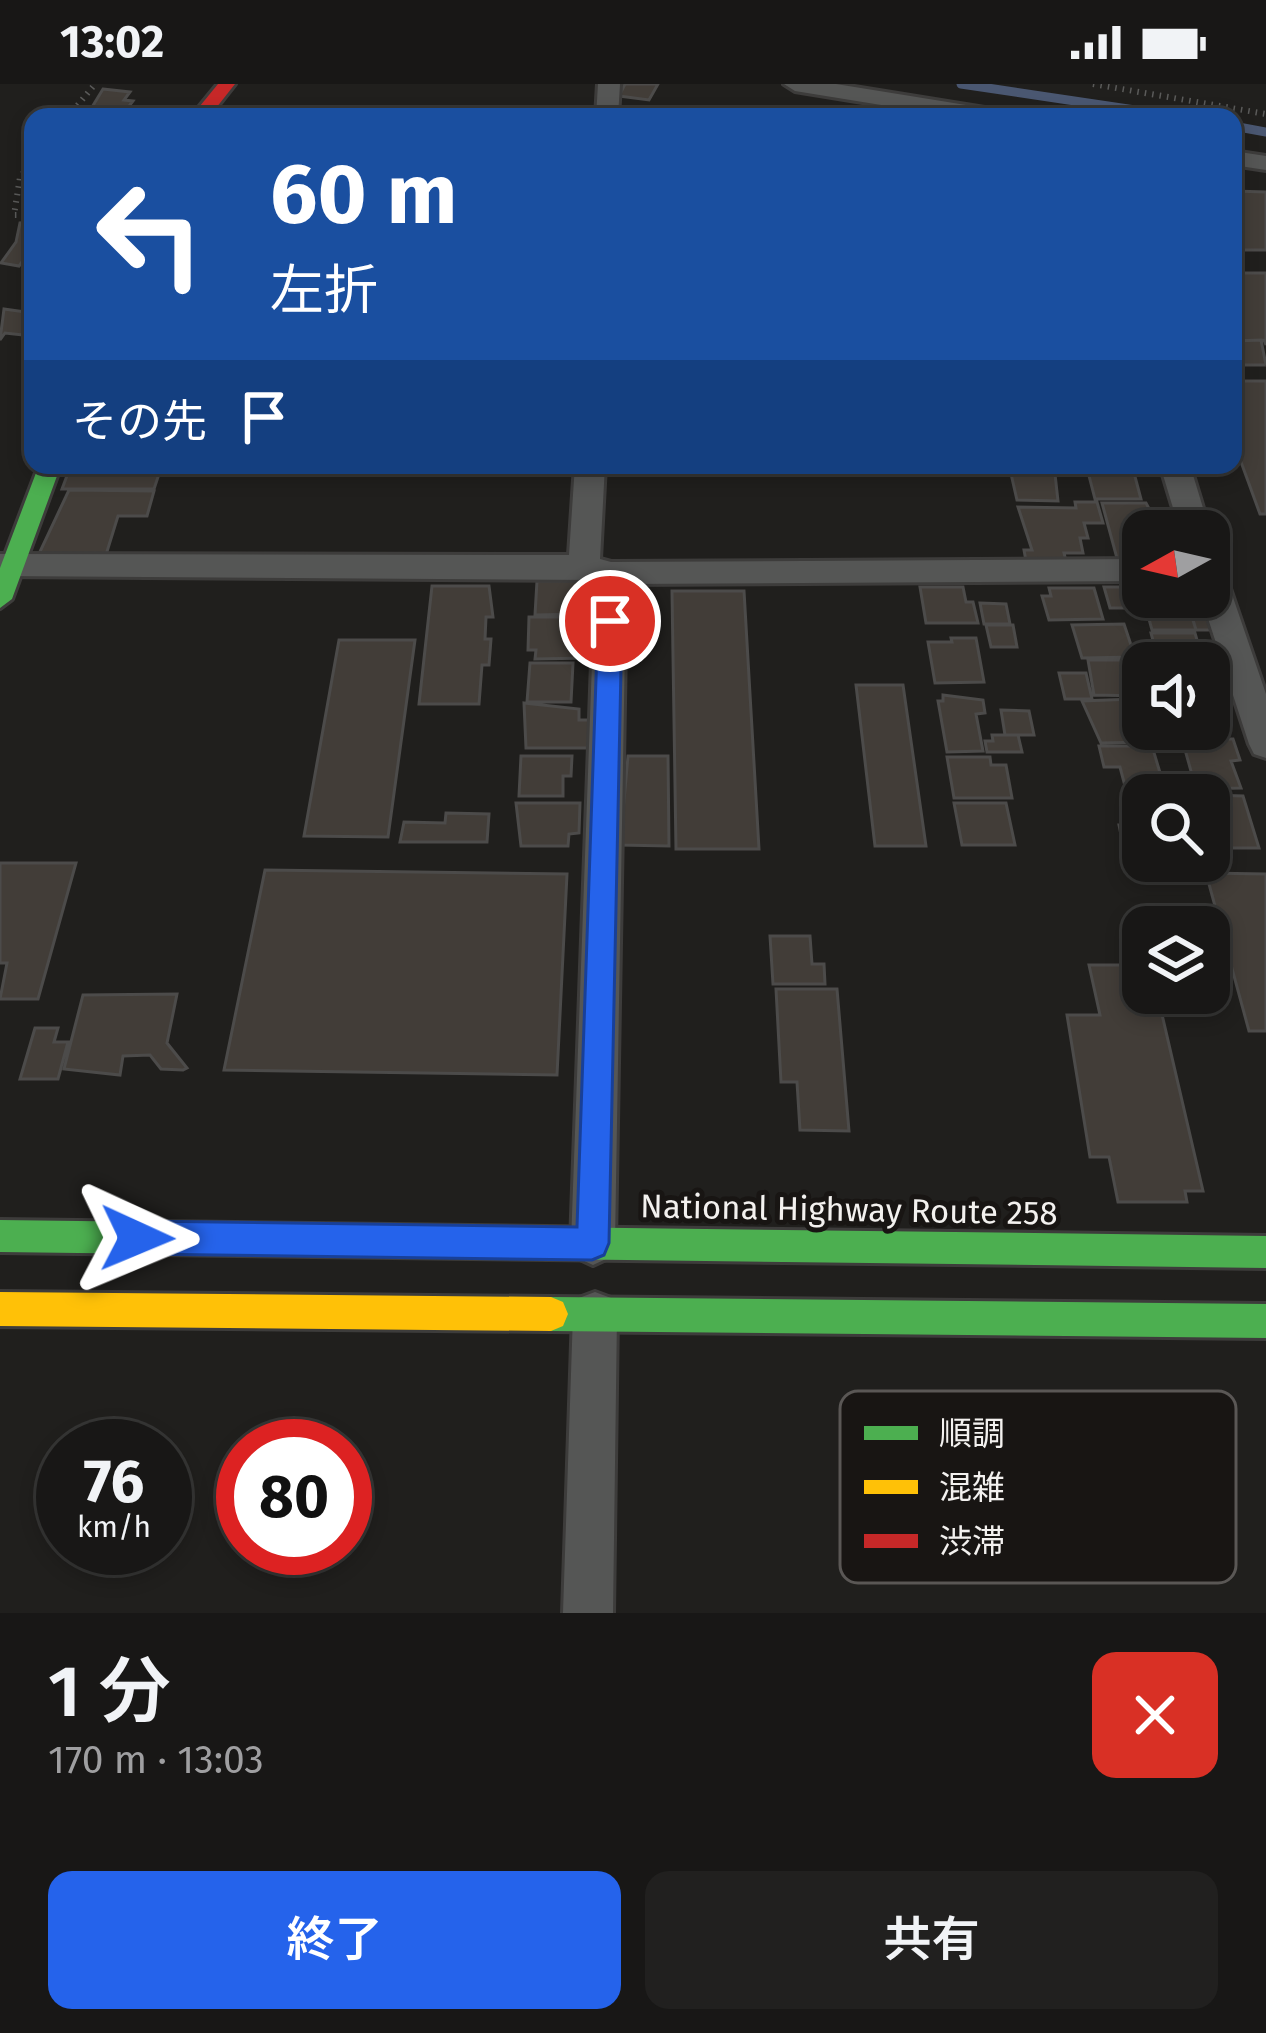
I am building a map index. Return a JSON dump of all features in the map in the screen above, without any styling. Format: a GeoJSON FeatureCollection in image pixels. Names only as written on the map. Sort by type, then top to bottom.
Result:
{"type":"FeatureCollection","features":[{"type":"Feature","properties":{"kind":"main road"},"geometry":{"type":"LineString","coordinates":[[207,108],[226,84]]}},
{"type":"Feature","properties":{"kind":"main road"},"geometry":{"type":"LineString","coordinates":[[0,599],[6,565],[46,474]]}},
{"type":"Feature","properties":{"kind":"main road","name":"National Highway Route 258"},"geometry":{"type":"LineString","coordinates":[[0,1236],[1266,1252]]}},
{"type":"Feature","properties":{"kind":"main road"},"geometry":{"type":"LineString","coordinates":[[0,1310],[1266,1321]]}},
{"type":"Feature","properties":{"kind":"street"},"geometry":{"type":"LineString","coordinates":[[795,84],[942,108]]}},
{"type":"Feature","properties":{"kind":"street"},"geometry":{"type":"LineString","coordinates":[[591,474],[598,570],[592,1243]]}},
{"type":"Feature","properties":{"kind":"street"},"geometry":{"type":"LineString","coordinates":[[1178,474],[1189,510]]}},
{"type":"Feature","properties":{"kind":"street"},"geometry":{"type":"LineString","coordinates":[[6,565],[1122,569]]}},
{"type":"Feature","properties":{"kind":"street"},"geometry":{"type":"LineString","coordinates":[[1224,618],[1266,744]]}},
{"type":"Feature","properties":{"kind":"street"},"geometry":{"type":"LineString","coordinates":[[588,1613],[595,1314]]}},
{"type":"Feature","properties":{"kind":"path"},"geometry":{"type":"LineString","coordinates":[[75,108],[95,84]]}},
{"type":"Feature","properties":{"kind":"path"},"geometry":{"type":"LineString","coordinates":[[1093,84],[1231,108]]}},
{"type":"Feature","properties":{"kind":"path"},"geometry":{"type":"LineString","coordinates":[[24,172],[14,215],[24,215]]}},
{"type":"Feature","properties":{"kind":"building"},"geometry":{"type":"Polygon","coordinates":[[[625,84],[658,84],[649,100],[619,96],[625,84]]]}},
{"type":"Feature","properties":{"kind":"building"},"geometry":{"type":"Polygon","coordinates":[[[103,89],[130,92],[124,100],[133,101],[128,108],[91,108],[103,89]]]}},
{"type":"Feature","properties":{"kind":"building"},"geometry":{"type":"Polygon","coordinates":[[[1242,191],[1266,192],[1266,250],[1242,250],[1242,191]]]}},
{"type":"Feature","properties":{"kind":"building"},"geometry":{"type":"Polygon","coordinates":[[[24,223],[24,259],[19,266],[1,263],[16,242],[24,223]]]}},
{"type":"Feature","properties":{"kind":"building"},"geometry":{"type":"Polygon","coordinates":[[[1242,273],[1266,273],[1266,345],[1264,340],[1242,341],[1242,273]]]}},
{"type":"Feature","properties":{"kind":"building"},"geometry":{"type":"Polygon","coordinates":[[[4,309],[24,312],[24,335],[5,333],[0,340],[4,309]]]}},
{"type":"Feature","properties":{"kind":"building"},"geometry":{"type":"Polygon","coordinates":[[[1261,340],[1266,365],[1242,365],[1242,341],[1261,340]]]}},
{"type":"Feature","properties":{"kind":"building"},"geometry":{"type":"Polygon","coordinates":[[[1242,381],[1266,381],[1266,514],[1260,514],[1242,465],[1242,381]]]}},
{"type":"Feature","properties":{"kind":"building"},"geometry":{"type":"Polygon","coordinates":[[[68,474],[159,474],[154,489],[62,489],[68,474]]]}},
{"type":"Feature","properties":{"kind":"building"},"geometry":{"type":"Polygon","coordinates":[[[1011,474],[1055,474],[1058,501],[1017,500],[1011,474]]]}},
{"type":"Feature","properties":{"kind":"building"},"geometry":{"type":"Polygon","coordinates":[[[1089,474],[1134,474],[1141,499],[1095,499],[1089,474]]]}},
{"type":"Feature","properties":{"kind":"building"},"geometry":{"type":"Polygon","coordinates":[[[69,490],[154,491],[147,516],[118,516],[105,558],[37,558],[69,490]]]}},
{"type":"Feature","properties":{"kind":"building"},"geometry":{"type":"Polygon","coordinates":[[[1075,502],[1097,502],[1103,523],[1084,523],[1088,538],[1080,538],[1083,553],[1064,553],[1066,561],[1026,561],[1024,550],[1032,550],[1018,507],[1076,508],[1075,502]]]}},
{"type":"Feature","properties":{"kind":"building"},"geometry":{"type":"Polygon","coordinates":[[[1102,503],[1146,503],[1150,510],[1122,510],[1122,562],[1118,562],[1102,503]]]}},
{"type":"Feature","properties":{"kind":"building"},"geometry":{"type":"Polygon","coordinates":[[[537,581],[586,581],[586,614],[535,615],[537,581]]]}},
{"type":"Feature","properties":{"kind":"building"},"geometry":{"type":"Polygon","coordinates":[[[432,586],[489,586],[493,617],[486,617],[485,639],[491,639],[489,665],[482,665],[479,704],[419,704],[432,586]]]}},
{"type":"Feature","properties":{"kind":"building"},"geometry":{"type":"Polygon","coordinates":[[[920,587],[963,587],[978,623],[926,623],[920,587]]]}},
{"type":"Feature","properties":{"kind":"building"},"geometry":{"type":"Polygon","coordinates":[[[1104,587],[1122,587],[1122,608],[1110,608],[1104,587]]]}},
{"type":"Feature","properties":{"kind":"building"},"geometry":{"type":"Polygon","coordinates":[[[1049,588],[1094,588],[1103,619],[1049,620],[1042,596],[1051,596],[1049,588]]]}},
{"type":"Feature","properties":{"kind":"building"},"geometry":{"type":"Polygon","coordinates":[[[672,591],[744,591],[759,849],[676,849],[672,591]]]}},
{"type":"Feature","properties":{"kind":"building"},"geometry":{"type":"Polygon","coordinates":[[[980,603],[1006,604],[1010,624],[984,624],[980,603]]]}},
{"type":"Feature","properties":{"kind":"building"},"geometry":{"type":"Polygon","coordinates":[[[529,617],[575,617],[575,625],[583,625],[588,658],[535,659],[536,650],[528,650],[529,617]]]}},
{"type":"Feature","properties":{"kind":"building"},"geometry":{"type":"Polygon","coordinates":[[[1149,618],[1192,618],[1196,630],[1152,630],[1149,618]]]}},
{"type":"Feature","properties":{"kind":"building"},"geometry":{"type":"Polygon","coordinates":[[[1193,618],[1212,618],[1216,630],[1196,630],[1193,618]]]}},
{"type":"Feature","properties":{"kind":"building"},"geometry":{"type":"Polygon","coordinates":[[[1124,624],[1130,642],[1122,642],[1122,657],[1082,658],[1072,625],[1124,624]]]}},
{"type":"Feature","properties":{"kind":"building"},"geometry":{"type":"Polygon","coordinates":[[[986,625],[1013,625],[1017,647],[991,647],[986,625]]]}},
{"type":"Feature","properties":{"kind":"building"},"geometry":{"type":"Polygon","coordinates":[[[1151,633],[1195,633],[1198,642],[1153,642],[1151,633]]]}},
{"type":"Feature","properties":{"kind":"building"},"geometry":{"type":"Polygon","coordinates":[[[951,638],[976,638],[984,682],[935,683],[928,642],[952,642],[951,638]]]}},
{"type":"Feature","properties":{"kind":"building"},"geometry":{"type":"Polygon","coordinates":[[[339,640],[415,640],[388,837],[304,836],[339,640]]]}},
{"type":"Feature","properties":{"kind":"building"},"geometry":{"type":"Polygon","coordinates":[[[1088,660],[1122,660],[1122,696],[1094,695],[1088,660]]]}},
{"type":"Feature","properties":{"kind":"building"},"geometry":{"type":"Polygon","coordinates":[[[530,663],[573,663],[571,702],[527,702],[530,663]]]}},
{"type":"Feature","properties":{"kind":"building"},"geometry":{"type":"Polygon","coordinates":[[[1059,673],[1086,673],[1092,699],[1065,699],[1059,673]]]}},
{"type":"Feature","properties":{"kind":"building"},"geometry":{"type":"Polygon","coordinates":[[[856,685],[903,685],[926,846],[875,846],[856,685]]]}},
{"type":"Feature","properties":{"kind":"building"},"geometry":{"type":"Polygon","coordinates":[[[943,695],[983,700],[985,713],[976,714],[983,751],[947,752],[938,701],[943,701],[943,695]]]}},
{"type":"Feature","properties":{"kind":"building"},"geometry":{"type":"Polygon","coordinates":[[[1122,699],[1122,743],[1101,743],[1082,701],[1122,699]]]}},
{"type":"Feature","properties":{"kind":"building"},"geometry":{"type":"Polygon","coordinates":[[[524,703],[579,709],[579,720],[594,720],[594,748],[526,748],[524,703]]]}},
{"type":"Feature","properties":{"kind":"building"},"geometry":{"type":"Polygon","coordinates":[[[1001,710],[1029,711],[1034,735],[1005,735],[1001,710]]]}},
{"type":"Feature","properties":{"kind":"building"},"geometry":{"type":"Polygon","coordinates":[[[992,735],[1018,735],[1022,752],[987,752],[985,741],[993,741],[992,735]]]}},
{"type":"Feature","properties":{"kind":"building"},"geometry":{"type":"Polygon","coordinates":[[[1233,739],[1240,760],[1231,761],[1241,788],[1230,788],[1230,774],[1192,774],[1185,750],[1230,750],[1233,739]]]}},
{"type":"Feature","properties":{"kind":"building"},"geometry":{"type":"Polygon","coordinates":[[[1099,746],[1122,746],[1122,750],[1153,750],[1160,774],[1122,775],[1120,767],[1104,767],[1099,746]]]}},
{"type":"Feature","properties":{"kind":"building"},"geometry":{"type":"Polygon","coordinates":[[[521,756],[572,756],[571,776],[563,776],[563,796],[519,796],[521,756]]]}},
{"type":"Feature","properties":{"kind":"building"},"geometry":{"type":"Polygon","coordinates":[[[628,756],[668,756],[669,846],[620,845],[628,756]]]}},
{"type":"Feature","properties":{"kind":"building"},"geometry":{"type":"Polygon","coordinates":[[[947,757],[990,757],[991,765],[1006,765],[1012,798],[954,798],[947,757]]]}},
{"type":"Feature","properties":{"kind":"building"},"geometry":{"type":"Polygon","coordinates":[[[1230,796],[1243,796],[1259,848],[1230,848],[1230,796]]]}},
{"type":"Feature","properties":{"kind":"building"},"geometry":{"type":"Polygon","coordinates":[[[516,803],[580,803],[579,833],[569,834],[568,846],[521,846],[516,803]]]}},
{"type":"Feature","properties":{"kind":"building"},"geometry":{"type":"Polygon","coordinates":[[[954,803],[1006,803],[1015,845],[962,845],[954,803]]]}},
{"type":"Feature","properties":{"kind":"building"},"geometry":{"type":"Polygon","coordinates":[[[446,813],[489,814],[487,842],[400,842],[404,822],[445,823],[446,813]]]}},
{"type":"Feature","properties":{"kind":"building"},"geometry":{"type":"Polygon","coordinates":[[[0,863],[76,863],[38,999],[0,999],[7,963],[0,963],[0,863]]]}},
{"type":"Feature","properties":{"kind":"building"},"geometry":{"type":"Polygon","coordinates":[[[265,870],[567,874],[557,1075],[224,1070],[265,870]]]}},
{"type":"Feature","properties":{"kind":"building"},"geometry":{"type":"Polygon","coordinates":[[[1230,873],[1266,874],[1266,1031],[1249,1031],[1230,961],[1230,906],[1215,906],[1208,882],[1230,882],[1230,873]]]}},
{"type":"Feature","properties":{"kind":"building"},"geometry":{"type":"Polygon","coordinates":[[[770,936],[810,936],[812,964],[824,964],[825,984],[773,984],[770,936]]]}},
{"type":"Feature","properties":{"kind":"building"},"geometry":{"type":"Polygon","coordinates":[[[1089,965],[1122,965],[1122,1014],[1162,1014],[1203,1191],[1185,1191],[1187,1202],[1118,1202],[1109,1157],[1090,1157],[1067,1015],[1100,1015],[1089,965]]]}},
{"type":"Feature","properties":{"kind":"building"},"geometry":{"type":"Polygon","coordinates":[[[776,989],[837,989],[849,1131],[800,1130],[797,1082],[781,1082],[776,989]]]}},
{"type":"Feature","properties":{"kind":"building"},"geometry":{"type":"Polygon","coordinates":[[[177,994],[167,1043],[187,1068],[161,1069],[150,1055],[123,1056],[120,1075],[64,1069],[83,995],[177,994]]]}},
{"type":"Feature","properties":{"kind":"building"},"geometry":{"type":"Polygon","coordinates":[[[35,1028],[58,1028],[54,1042],[68,1042],[58,1079],[20,1079],[35,1028]]]}},
{"type":"Feature","properties":{"kind":"waterway"},"geometry":{"type":"LineString","coordinates":[[961,84],[1122,108]]}},
{"type":"Feature","properties":{"kind":"waterway"},"geometry":{"type":"LineString","coordinates":[[1242,128],[1266,132]]}},
{"type":"Feature","properties":{"kind":"traffic: fast"},"geometry":{"type":"LineString","coordinates":[[0,599],[47,474]]}},
{"type":"Feature","properties":{"kind":"traffic: fast"},"geometry":{"type":"LineString","coordinates":[[0,1236],[1266,1252]]}},
{"type":"Feature","properties":{"kind":"traffic: fast"},"geometry":{"type":"LineString","coordinates":[[551,1314],[1266,1321]]}},
{"type":"Feature","properties":{"kind":"traffic: slow"},"geometry":{"type":"LineString","coordinates":[[0,1309],[551,1314]]}},
{"type":"Feature","properties":{"kind":"traffic: jam"},"geometry":{"type":"LineString","coordinates":[[207,108],[227,84]]}},
{"type":"Feature","properties":{"kind":"route"},"geometry":{"type":"LineString","coordinates":[[137,1238],[592,1243],[610,621]]}}]}
